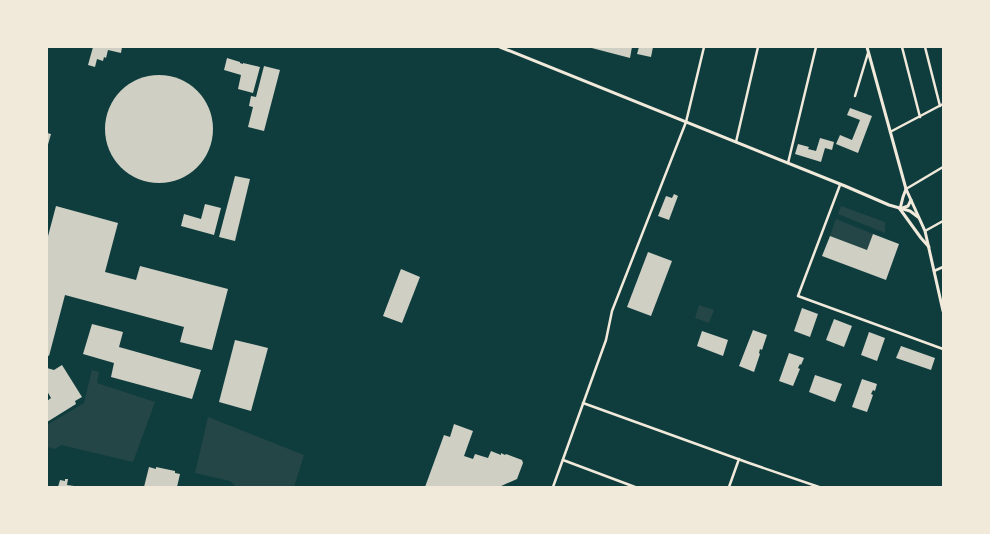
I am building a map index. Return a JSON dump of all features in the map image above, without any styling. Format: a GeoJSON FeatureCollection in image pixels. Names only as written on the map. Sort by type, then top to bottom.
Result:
{"type":"FeatureCollection","features":[{"type":"Feature","properties":{"kind":"street"},"geometry":{"type":"LineString","coordinates":[[500,47],[889,205],[910,211],[918,217]]}},
{"type":"Feature","properties":{"kind":"street"},"geometry":{"type":"LineString","coordinates":[[553,487],[608,336],[612,311],[686,122],[704,47]]}},
{"type":"Feature","properties":{"kind":"street"},"geometry":{"type":"LineString","coordinates":[[736,143],[758,47]]}},
{"type":"Feature","properties":{"kind":"street"},"geometry":{"type":"LineString","coordinates":[[788,164],[816,47]]}},
{"type":"Feature","properties":{"kind":"street"},"geometry":{"type":"LineString","coordinates":[[867,47],[906,189],[925,231],[943,311]]}},
{"type":"Feature","properties":{"kind":"street"},"geometry":{"type":"LineString","coordinates":[[902,47],[920,117]]}},
{"type":"Feature","properties":{"kind":"street"},"geometry":{"type":"LineString","coordinates":[[890,132],[941,105],[925,47]]}},
{"type":"Feature","properties":{"kind":"street"},"geometry":{"type":"LineString","coordinates":[[856,96],[868,52]]}},
{"type":"Feature","properties":{"kind":"street"},"geometry":{"type":"LineString","coordinates":[[929,247],[900,209],[902,197],[906,189],[943,167]]}},
{"type":"Feature","properties":{"kind":"street"},"geometry":{"type":"LineString","coordinates":[[840,185],[798,296],[943,349]]}},
{"type":"Feature","properties":{"kind":"street"},"geometry":{"type":"LineString","coordinates":[[900,209],[908,206],[911,200]]}},
{"type":"Feature","properties":{"kind":"street"},"geometry":{"type":"LineString","coordinates":[[925,231],[943,221]]}},
{"type":"Feature","properties":{"kind":"street"},"geometry":{"type":"LineString","coordinates":[[934,271],[943,267]]}},
{"type":"Feature","properties":{"kind":"street"},"geometry":{"type":"LineString","coordinates":[[583,403],[820,487]]}},
{"type":"Feature","properties":{"kind":"street"},"geometry":{"type":"LineString","coordinates":[[729,487],[739,459]]}},
{"type":"Feature","properties":{"kind":"street"},"geometry":{"type":"LineString","coordinates":[[563,460],[635,487]]}},
{"type":"Feature","properties":{"kind":"shaded area"},"geometry":{"type":"Polygon","coordinates":[[[841,206],[885,222],[885,233],[838,214],[841,206]]]}},
{"type":"Feature","properties":{"kind":"shaded area"},"geometry":{"type":"Polygon","coordinates":[[[836,219],[873,234],[867,250],[830,236],[836,219]]]}},
{"type":"Feature","properties":{"kind":"shaded area"},"geometry":{"type":"Polygon","coordinates":[[[699,305],[714,310],[709,323],[695,318],[699,305]]]}},
{"type":"Feature","properties":{"kind":"shaded area"},"geometry":{"type":"Polygon","coordinates":[[[92,370],[99,372],[97,383],[155,402],[133,462],[61,445],[55,449],[47,447],[47,425],[84,403],[92,370]]]}},
{"type":"Feature","properties":{"kind":"shaded area"},"geometry":{"type":"Polygon","coordinates":[[[208,417],[304,455],[294,487],[236,487],[230,481],[195,473],[208,417]]]}},
{"type":"Feature","properties":{"kind":"building"},"geometry":{"type":"Polygon","coordinates":[[[93,47],[122,47],[121,53],[108,50],[106,58],[104,57],[103,61],[97,59],[95,67],[88,65],[93,47]]]}},
{"type":"Feature","properties":{"kind":"building"},"geometry":{"type":"Polygon","coordinates":[[[588,47],[632,47],[630,58],[588,47]]]}},
{"type":"Feature","properties":{"kind":"building"},"geometry":{"type":"Polygon","coordinates":[[[639,47],[653,47],[651,57],[637,54],[639,47]]]}},
{"type":"Feature","properties":{"kind":"building"},"geometry":{"type":"Polygon","coordinates":[[[227,58],[243,64],[260,67],[253,93],[238,89],[241,75],[224,70],[227,58]]]}},
{"type":"Feature","properties":{"kind":"building"},"geometry":{"type":"Polygon","coordinates":[[[264,66],[280,70],[264,131],[248,127],[253,107],[249,106],[251,96],[256,97],[264,66]]]}},
{"type":"Feature","properties":{"kind":"building"},"geometry":{"type":"Polygon","coordinates":[[[159,75],[180,79],[197,91],[209,108],[213,129],[209,150],[197,167],[180,179],[159,183],[138,179],[121,167],[109,150],[105,129],[109,108],[121,91],[138,79],[159,75]]]}},
{"type":"Feature","properties":{"kind":"building"},"geometry":{"type":"Polygon","coordinates":[[[850,108],[872,116],[858,153],[836,144],[840,135],[852,140],[860,120],[847,115],[850,108]]]}},
{"type":"Feature","properties":{"kind":"building"},"geometry":{"type":"Polygon","coordinates":[[[47,133],[51,134],[47,148],[47,133]]]}},
{"type":"Feature","properties":{"kind":"building"},"geometry":{"type":"Polygon","coordinates":[[[820,138],[834,142],[832,150],[825,148],[821,162],[795,154],[798,144],[816,151],[820,138]]]}},
{"type":"Feature","properties":{"kind":"building"},"geometry":{"type":"Polygon","coordinates":[[[235,176],[250,179],[235,241],[219,237],[235,176]]]}},
{"type":"Feature","properties":{"kind":"building"},"geometry":{"type":"Polygon","coordinates":[[[674,194],[678,196],[669,220],[658,216],[666,196],[672,198],[674,194]]]}},
{"type":"Feature","properties":{"kind":"building"},"geometry":{"type":"Polygon","coordinates":[[[205,204],[221,208],[214,235],[181,226],[184,214],[201,219],[205,204]]]}},
{"type":"Feature","properties":{"kind":"building"},"geometry":{"type":"Polygon","coordinates":[[[56,206],[118,223],[105,272],[136,280],[140,266],[228,289],[212,350],[180,342],[184,327],[65,295],[49,356],[47,355],[47,240],[56,206]]]}},
{"type":"Feature","properties":{"kind":"building"},"geometry":{"type":"Polygon","coordinates":[[[873,234],[899,244],[886,280],[822,256],[830,236],[867,250],[873,234]]]}},
{"type":"Feature","properties":{"kind":"building"},"geometry":{"type":"Polygon","coordinates":[[[648,252],[672,261],[651,316],[627,307],[648,252]]]}},
{"type":"Feature","properties":{"kind":"building"},"geometry":{"type":"Polygon","coordinates":[[[401,269],[420,277],[402,323],[383,316],[401,269]]]}},
{"type":"Feature","properties":{"kind":"building"},"geometry":{"type":"Polygon","coordinates":[[[802,308],[818,314],[810,337],[794,331],[802,308]]]}},
{"type":"Feature","properties":{"kind":"building"},"geometry":{"type":"Polygon","coordinates":[[[834,319],[852,326],[844,347],[826,340],[834,319]]]}},
{"type":"Feature","properties":{"kind":"building"},"geometry":{"type":"Polygon","coordinates":[[[92,324],[123,332],[119,347],[201,370],[192,399],[111,377],[114,363],[83,354],[92,324]]]}},
{"type":"Feature","properties":{"kind":"building"},"geometry":{"type":"Polygon","coordinates":[[[753,330],[767,335],[762,350],[760,349],[760,354],[754,372],[739,366],[753,330]]]}},
{"type":"Feature","properties":{"kind":"building"},"geometry":{"type":"Polygon","coordinates":[[[702,331],[728,340],[723,356],[697,346],[702,331]]]}},
{"type":"Feature","properties":{"kind":"building"},"geometry":{"type":"Polygon","coordinates":[[[869,332],[885,338],[877,361],[861,355],[869,332]]]}},
{"type":"Feature","properties":{"kind":"building"},"geometry":{"type":"Polygon","coordinates":[[[235,340],[268,348],[251,411],[219,402],[235,340]]]}},
{"type":"Feature","properties":{"kind":"building"},"geometry":{"type":"Polygon","coordinates":[[[901,346],[935,358],[931,370],[896,358],[901,346]]]}},
{"type":"Feature","properties":{"kind":"building"},"geometry":{"type":"Polygon","coordinates":[[[789,353],[804,358],[798,368],[800,369],[793,386],[779,381],[789,353]]]}},
{"type":"Feature","properties":{"kind":"building"},"geometry":{"type":"Polygon","coordinates":[[[62,365],[82,397],[75,401],[76,404],[47,422],[47,401],[51,398],[47,391],[47,368],[54,370],[62,365]]]}},
{"type":"Feature","properties":{"kind":"building"},"geometry":{"type":"Polygon","coordinates":[[[815,375],[842,384],[835,402],[809,392],[815,375]]]}},
{"type":"Feature","properties":{"kind":"building"},"geometry":{"type":"Polygon","coordinates":[[[862,379],[877,384],[875,391],[873,390],[871,394],[873,395],[867,412],[852,407],[862,379]]]}},
{"type":"Feature","properties":{"kind":"building"},"geometry":{"type":"Polygon","coordinates":[[[454,424],[473,431],[464,456],[473,459],[475,454],[488,458],[491,451],[501,455],[501,453],[506,454],[522,460],[523,463],[517,479],[499,487],[425,487],[444,435],[450,437],[454,424]]]}},
{"type":"Feature","properties":{"kind":"building"},"geometry":{"type":"Polygon","coordinates":[[[149,467],[175,471],[175,473],[180,474],[177,487],[144,487],[149,467]]]}},
{"type":"Feature","properties":{"kind":"building"},"geometry":{"type":"Polygon","coordinates":[[[65,479],[68,479],[67,485],[74,487],[58,487],[60,480],[65,481],[65,479]]]}}]}
